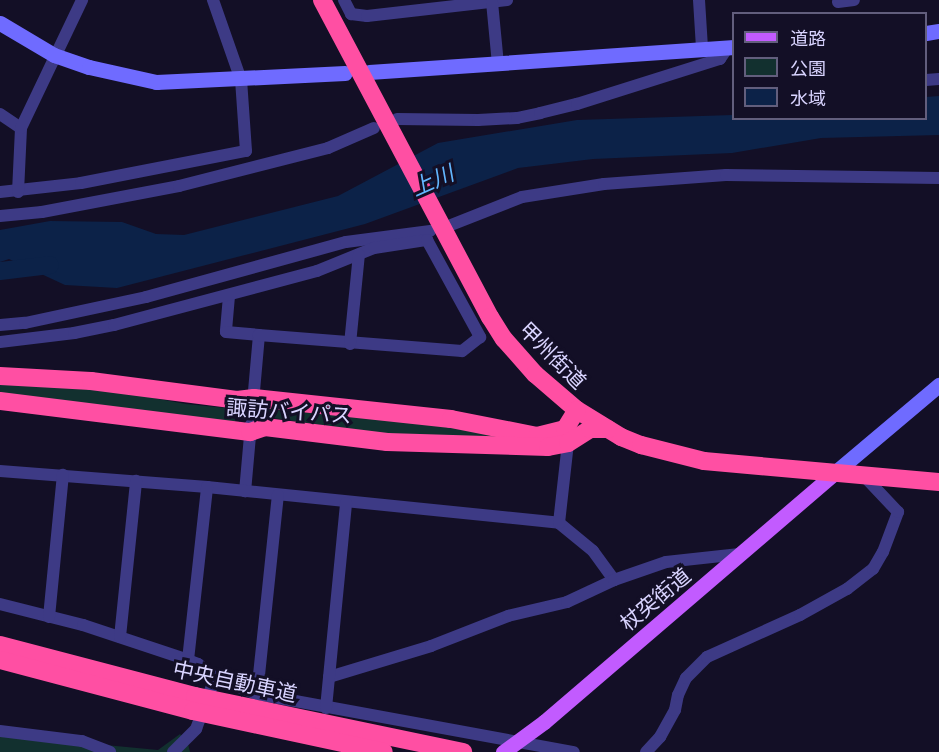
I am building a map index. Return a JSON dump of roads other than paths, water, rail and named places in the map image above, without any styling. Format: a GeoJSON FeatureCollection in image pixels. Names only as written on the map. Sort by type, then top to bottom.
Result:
{"type":"FeatureCollection","features":[{"type":"Feature","properties":{"kind":"highway","name":"甲州街道"},"geometry":{"type":"LineString","coordinates":[[322,0],[474,290],[504,339],[535,374],[578,410],[608,429],[641,445],[704,461],[832,475],[939,482]]}},
{"type":"Feature","properties":{"kind":"highway","name":"諏訪バイパス"},"geometry":{"type":"LineString","coordinates":[[0,376],[91,381],[237,400],[254,398],[451,419],[537,436],[565,429],[578,410]]}},
{"type":"Feature","properties":{"kind":"highway","name":"諏訪バイパス"},"geometry":{"type":"LineString","coordinates":[[0,401],[250,432],[266,427],[387,442],[521,446],[568,443],[590,429],[608,429]]}},
{"type":"Feature","properties":{"kind":"highway","name":"中央自動車道"},"geometry":{"type":"LineString","coordinates":[[0,645],[194,703],[463,752]]}},
{"type":"Feature","properties":{"kind":"highway","name":"中央自動車道"},"geometry":{"type":"LineString","coordinates":[[0,660],[194,703],[384,752]]}},
{"type":"Feature","properties":{"kind":"main road","name":"杖突街道"},"geometry":{"type":"LineString","coordinates":[[508,747],[544,722],[832,475]]}},
{"type":"Feature","properties":{"kind":"street"},"geometry":{"type":"LineString","coordinates":[[18,192],[21,129],[54,55],[82,0]]}},
{"type":"Feature","properties":{"kind":"street"},"geometry":{"type":"LineString","coordinates":[[0,192],[18,192],[246,151],[241,80],[213,0]]}},
{"type":"Feature","properties":{"kind":"street"},"geometry":{"type":"LineString","coordinates":[[344,0],[351,14],[367,16],[418,5],[507,0]]}},
{"type":"Feature","properties":{"kind":"street"},"geometry":{"type":"LineString","coordinates":[[699,0],[702,48]]}},
{"type":"Feature","properties":{"kind":"street"},"geometry":{"type":"LineString","coordinates":[[838,5],[854,0]]}},
{"type":"Feature","properties":{"kind":"street"},"geometry":{"type":"LineString","coordinates":[[492,2],[498,64]]}},
{"type":"Feature","properties":{"kind":"street"},"geometry":{"type":"LineString","coordinates":[[0,23],[54,55],[89,67],[156,82],[345,74]]}},
{"type":"Feature","properties":{"kind":"street"},"geometry":{"type":"LineString","coordinates":[[369,72],[731,47]]}},
{"type":"Feature","properties":{"kind":"street"},"geometry":{"type":"LineString","coordinates":[[397,119],[478,120],[540,113],[588,101],[720,58],[731,47]]}},
{"type":"Feature","properties":{"kind":"street"},"geometry":{"type":"LineString","coordinates":[[0,114],[21,129]]}},
{"type":"Feature","properties":{"kind":"street"},"geometry":{"type":"LineString","coordinates":[[0,216],[42,212],[179,186],[328,148],[374,128]]}},
{"type":"Feature","properties":{"kind":"street"},"geometry":{"type":"LineString","coordinates":[[0,325],[25,323],[146,297],[346,242],[441,226],[522,197],[604,184],[726,175],[939,178]]}},
{"type":"Feature","properties":{"kind":"street"},"geometry":{"type":"LineString","coordinates":[[0,342],[74,333],[229,296],[317,271],[374,248],[427,240],[480,337],[462,351],[350,344],[226,332],[229,296]]}},
{"type":"Feature","properties":{"kind":"street"},"geometry":{"type":"LineString","coordinates":[[350,344],[359,254]]}},
{"type":"Feature","properties":{"kind":"street"},"geometry":{"type":"LineString","coordinates":[[245,491],[259,335]]}},
{"type":"Feature","properties":{"kind":"street"},"geometry":{"type":"LineString","coordinates":[[832,475],[939,385]]}},
{"type":"Feature","properties":{"kind":"street"},"geometry":{"type":"LineString","coordinates":[[559,523],[568,443]]}},
{"type":"Feature","properties":{"kind":"street"},"geometry":{"type":"LineString","coordinates":[[0,471],[207,487],[559,523],[592,551],[614,580]]}},
{"type":"Feature","properties":{"kind":"street"},"geometry":{"type":"LineString","coordinates":[[49,617],[63,475]]}},
{"type":"Feature","properties":{"kind":"street"},"geometry":{"type":"LineString","coordinates":[[646,752],[660,737],[675,710],[686,678],[707,657],[800,615],[847,589],[873,569],[883,552],[898,512],[864,476]]}},
{"type":"Feature","properties":{"kind":"street"},"geometry":{"type":"LineString","coordinates":[[120,637],[136,481]]}},
{"type":"Feature","properties":{"kind":"street"},"geometry":{"type":"LineString","coordinates":[[188,660],[207,487]]}},
{"type":"Feature","properties":{"kind":"street"},"geometry":{"type":"LineString","coordinates":[[257,694],[278,495]]}},
{"type":"Feature","properties":{"kind":"street"},"geometry":{"type":"LineString","coordinates":[[326,708],[346,503]]}},
{"type":"Feature","properties":{"kind":"street"},"geometry":{"type":"LineString","coordinates":[[329,677],[431,646],[508,616],[567,602],[614,580],[666,562],[740,554]]}},
{"type":"Feature","properties":{"kind":"street"},"geometry":{"type":"LineString","coordinates":[[0,604],[120,637],[188,660],[198,664],[215,678],[257,694],[508,747],[574,752]]}},
{"type":"Feature","properties":{"kind":"street"},"geometry":{"type":"LineString","coordinates":[[173,752],[196,729],[215,678]]}},
{"type":"Feature","properties":{"kind":"street"},"geometry":{"type":"LineString","coordinates":[[0,731],[82,741],[110,752]]}},
{"type":"Feature","properties":{"kind":"water"},"geometry":{"type":"Polygon","coordinates":[[[939,96],[939,135],[821,138],[732,153],[593,159],[518,168],[365,224],[117,288],[65,285],[9,259],[0,262],[0,230],[50,221],[122,222],[156,234],[184,235],[338,196],[438,143],[577,120],[732,115],[732,120],[927,120],[927,97],[939,96]]]}},
{"type":"Feature","properties":{"kind":"waterway","name":"上川"},"geometry":{"type":"LineString","coordinates":[[0,271],[50,265]]}}]}
